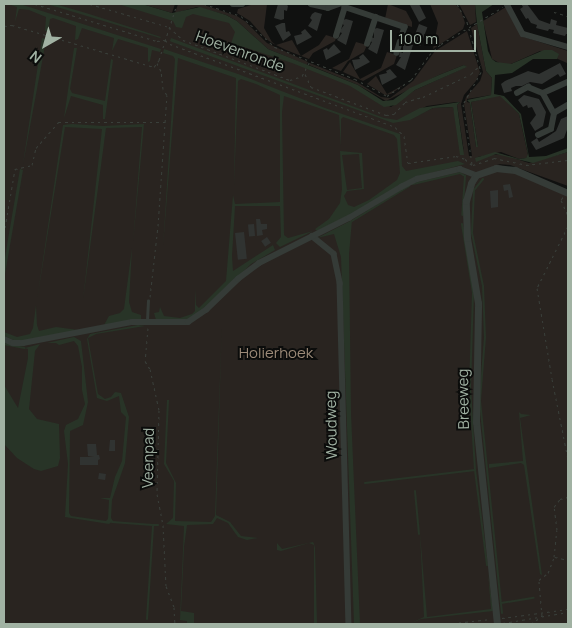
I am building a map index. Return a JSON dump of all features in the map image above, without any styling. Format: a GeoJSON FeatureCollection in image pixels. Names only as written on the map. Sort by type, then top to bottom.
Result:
{"type":"FeatureCollection","features":[{"type":"Feature","properties":{"kind":"street"},"geometry":{"type":"LineString","coordinates":[[233,4],[242,4]]}},
{"type":"Feature","properties":{"kind":"street"},"geometry":{"type":"LineString","coordinates":[[311,4],[328,8],[343,5],[405,27],[397,53]]}},
{"type":"Feature","properties":{"kind":"street"},"geometry":{"type":"LineString","coordinates":[[507,4],[523,34],[568,47]]}},
{"type":"Feature","properties":{"kind":"street"},"geometry":{"type":"LineString","coordinates":[[336,36],[343,5]]}},
{"type":"Feature","properties":{"kind":"street"},"geometry":{"type":"LineString","coordinates":[[367,44],[376,17]]}},
{"type":"Feature","properties":{"kind":"street"},"geometry":{"type":"LineString","coordinates":[[544,93],[568,82]]}},
{"type":"Feature","properties":{"kind":"street"},"geometry":{"type":"LineString","coordinates":[[517,93],[528,87],[544,93],[554,113],[551,129],[538,135]]}},
{"type":"Feature","properties":{"kind":"street"},"geometry":{"type":"LineString","coordinates":[[554,113],[568,104]]}},
{"type":"Feature","properties":{"kind":"street"},"geometry":{"type":"LineString","coordinates":[[4,339],[13,343],[23,344],[132,322],[183,324],[194,320],[255,265],[417,179],[460,169],[476,175],[486,170],[506,168],[567,192]]}},
{"type":"Feature","properties":{"kind":"street","name":"Breeweg"},"geometry":{"type":"LineString","coordinates":[[476,175],[468,190],[466,218],[478,303],[476,422],[497,622]]}},
{"type":"Feature","properties":{"kind":"street","name":"Woudweg"},"geometry":{"type":"LineString","coordinates":[[312,236],[334,254],[340,283],[349,624]]}},
{"type":"Feature","properties":{"kind":"lane"},"geometry":{"type":"LineString","coordinates":[[148,301],[148,322]]}},
{"type":"Feature","properties":{"kind":"path"},"geometry":{"type":"LineString","coordinates":[[36,4],[157,41],[165,40],[179,48],[395,127],[404,136],[406,160],[408,163],[456,156],[465,158],[472,165]]}},
{"type":"Feature","properties":{"kind":"path","name":"Hoevenronde"},"geometry":{"type":"LineString","coordinates":[[90,4],[169,26],[183,40],[290,80],[297,79],[305,73],[311,87],[386,115],[394,114],[405,102],[423,97],[471,74],[480,65]]}},
{"type":"Feature","properties":{"kind":"path"},"geometry":{"type":"LineString","coordinates":[[4,26],[12,25],[150,67],[157,63],[161,56],[177,4]]}},
{"type":"Feature","properties":{"kind":"path","name":"Hoevenronde"},"geometry":{"type":"LineString","coordinates":[[204,4],[241,16],[268,42],[355,79],[387,96],[411,80],[433,50],[468,28]]}},
{"type":"Feature","properties":{"kind":"path"},"geometry":{"type":"LineString","coordinates":[[457,4],[464,12],[480,65],[479,78],[466,95],[463,104],[472,165]]}},
{"type":"Feature","properties":{"kind":"path"},"geometry":{"type":"LineString","coordinates":[[468,28],[507,4]]}},
{"type":"Feature","properties":{"kind":"path"},"geometry":{"type":"LineString","coordinates":[[554,12],[568,16]]}},
{"type":"Feature","properties":{"kind":"path"},"geometry":{"type":"LineString","coordinates":[[305,73],[310,61]]}},
{"type":"Feature","properties":{"kind":"path"},"geometry":{"type":"LineString","coordinates":[[148,301],[157,244],[167,95],[163,89],[161,71],[157,63]]}},
{"type":"Feature","properties":{"kind":"path"},"geometry":{"type":"LineString","coordinates":[[4,234],[15,169],[32,166],[36,148],[59,122],[165,122]]}},
{"type":"Feature","properties":{"kind":"path"},"geometry":{"type":"LineString","coordinates":[[472,165],[494,158],[526,165],[568,160]]}},
{"type":"Feature","properties":{"kind":"path"},"geometry":{"type":"LineString","coordinates":[[567,192],[561,200],[568,216]]}},
{"type":"Feature","properties":{"kind":"path"},"geometry":{"type":"LineString","coordinates":[[568,226],[537,288],[568,459]]}},
{"type":"Feature","properties":{"kind":"path","name":"Veenpad"},"geometry":{"type":"LineString","coordinates":[[148,322],[144,355],[159,403],[156,494],[163,525],[166,586],[174,607],[175,624]]}},
{"type":"Feature","properties":{"kind":"path"},"geometry":{"type":"LineString","coordinates":[[542,616],[539,580],[548,573],[554,556],[557,530],[554,508],[560,499],[568,497]]}},
{"type":"Feature","properties":{"kind":"path"},"geometry":{"type":"LineString","coordinates":[[554,556],[568,560]]}},
{"type":"Feature","properties":{"kind":"path"},"geometry":{"type":"LineString","coordinates":[[497,622],[568,609]]}},
{"type":"Feature","properties":{"kind":"path"},"geometry":{"type":"LineString","coordinates":[[446,624],[497,622],[568,612]]}},
{"type":"Feature","properties":{"kind":"path"},"geometry":{"type":"LineString","coordinates":[[531,624],[542,616]]}},
{"type":"Feature","properties":{"kind":"green space","name":"Holierhoek"},"geometry":{"type":"Polygon","coordinates":[[[4,4],[127,4],[175,17],[198,9],[232,21],[266,50],[357,88],[391,107],[415,90],[466,67],[464,65],[439,75],[386,101],[358,85],[309,65],[310,63],[357,82],[381,97],[390,98],[413,81],[435,51],[467,31],[480,72],[476,81],[464,95],[461,104],[469,156],[472,156],[464,104],[466,97],[480,81],[483,72],[471,28],[477,24],[486,71],[492,78],[491,95],[467,99],[467,102],[470,103],[476,147],[478,147],[471,102],[500,95],[519,114],[528,155],[526,158],[519,159],[501,152],[478,157],[481,159],[490,155],[501,154],[529,163],[568,152],[568,186],[510,165],[497,164],[568,190],[568,624],[4,624],[4,4]],[[460,102],[427,106],[408,115],[412,118],[433,108],[453,107],[464,152],[457,105],[460,102]]]}},
{"type":"Feature","properties":{"kind":"green space"},"geometry":{"type":"Polygon","coordinates":[[[142,4],[175,4],[172,13],[142,4]]]}},
{"type":"Feature","properties":{"kind":"green space"},"geometry":{"type":"Polygon","coordinates":[[[178,4],[201,4],[237,16],[246,22],[267,43],[308,62],[307,65],[268,49],[237,21],[226,15],[197,7],[175,13],[178,4]]]}},
{"type":"Feature","properties":{"kind":"green space"},"geometry":{"type":"Polygon","coordinates":[[[254,4],[267,4],[264,28],[272,42],[276,45],[266,39],[250,21],[237,13],[238,9],[254,4]]]}},
{"type":"Feature","properties":{"kind":"green space"},"geometry":{"type":"Polygon","coordinates":[[[388,4],[406,11],[412,22],[412,27],[385,19],[388,4]]]}},
{"type":"Feature","properties":{"kind":"green space"},"geometry":{"type":"Polygon","coordinates":[[[430,4],[455,4],[461,10],[465,23],[463,29],[433,49],[438,23],[430,4]]]}},
{"type":"Feature","properties":{"kind":"green space"},"geometry":{"type":"Polygon","coordinates":[[[459,4],[475,4],[476,22],[470,25],[459,4]]]}},
{"type":"Feature","properties":{"kind":"green space"},"geometry":{"type":"Polygon","coordinates":[[[506,7],[521,36],[568,51],[567,63],[540,51],[511,64],[501,64],[492,59],[483,21],[506,7]]]}},
{"type":"Feature","properties":{"kind":"green space"},"geometry":{"type":"Polygon","coordinates":[[[326,35],[336,38],[335,41],[313,53],[309,59],[301,56],[319,45],[326,35]]]}},
{"type":"Feature","properties":{"kind":"green space"},"geometry":{"type":"Polygon","coordinates":[[[292,40],[301,56],[286,50],[276,45],[292,40]]]}},
{"type":"Feature","properties":{"kind":"green space"},"geometry":{"type":"Polygon","coordinates":[[[356,42],[367,45],[364,52],[348,61],[341,71],[332,68],[349,59],[356,42]]]}},
{"type":"Feature","properties":{"kind":"green space"},"geometry":{"type":"Polygon","coordinates":[[[387,52],[397,55],[394,64],[363,81],[343,72],[350,62],[360,79],[381,68],[387,52]]]}},
{"type":"Feature","properties":{"kind":"green space"},"geometry":{"type":"Polygon","coordinates":[[[376,76],[387,94],[405,84],[391,94],[385,95],[367,84],[376,76]]]}},
{"type":"Feature","properties":{"kind":"shaded area"},"geometry":{"type":"Polygon","coordinates":[[[8,4],[20,4],[161,49],[160,52],[152,50],[150,61],[148,62],[148,48],[118,39],[112,51],[114,38],[82,28],[78,39],[75,40],[76,26],[53,18],[50,19],[48,31],[45,31],[46,17],[29,10],[19,9],[15,22],[17,7],[8,4]]]}},
{"type":"Feature","properties":{"kind":"shaded area"},"geometry":{"type":"Polygon","coordinates":[[[47,4],[55,4],[161,37],[160,38],[47,4]]]}},
{"type":"Feature","properties":{"kind":"shaded area"},"geometry":{"type":"Polygon","coordinates":[[[118,4],[142,4],[172,13],[200,7],[226,15],[237,21],[268,49],[358,85],[383,101],[393,100],[410,88],[439,75],[464,65],[467,67],[415,90],[396,105],[384,107],[350,86],[292,63],[244,47],[229,49],[235,32],[229,23],[193,14],[186,17],[182,28],[176,27],[173,21],[118,4]]]}},
{"type":"Feature","properties":{"kind":"shaded area"},"geometry":{"type":"Polygon","coordinates":[[[475,4],[494,4],[482,12],[488,51],[496,62],[511,64],[544,50],[552,50],[559,54],[557,59],[533,59],[512,73],[495,75],[494,94],[504,96],[521,114],[529,157],[546,156],[568,148],[568,152],[533,163],[496,154],[476,162],[475,158],[495,152],[519,159],[526,158],[528,154],[519,114],[500,96],[471,102],[478,147],[476,147],[470,103],[467,100],[491,95],[492,78],[486,71],[475,4]]]}},
{"type":"Feature","properties":{"kind":"shaded area"},"geometry":{"type":"Polygon","coordinates":[[[42,38],[46,39],[23,164],[42,38]]]}},
{"type":"Feature","properties":{"kind":"shaded area"},"geometry":{"type":"Polygon","coordinates":[[[171,38],[384,118],[397,120],[420,108],[460,102],[457,105],[464,155],[460,155],[453,107],[433,108],[410,120],[393,123],[172,42],[170,41],[171,38]]]}},
{"type":"Feature","properties":{"kind":"shaded area"},"geometry":{"type":"Polygon","coordinates":[[[74,48],[77,48],[70,89],[72,93],[105,101],[111,59],[113,60],[105,119],[103,119],[103,105],[71,96],[64,118],[74,48]]]}},
{"type":"Feature","properties":{"kind":"shaded area"},"geometry":{"type":"Polygon","coordinates":[[[164,49],[238,74],[325,108],[400,134],[402,166],[406,171],[458,161],[465,164],[423,175],[317,231],[315,229],[329,219],[340,203],[342,189],[340,151],[362,153],[364,189],[347,191],[344,196],[348,205],[354,207],[369,200],[397,180],[400,173],[397,139],[394,135],[343,117],[341,119],[341,147],[339,115],[284,96],[282,112],[284,235],[288,238],[313,231],[280,247],[276,243],[281,237],[280,206],[235,206],[233,271],[273,245],[275,250],[251,264],[204,309],[188,319],[156,320],[154,313],[159,312],[160,307],[164,316],[180,318],[192,314],[195,311],[195,288],[196,305],[199,308],[226,281],[233,195],[235,204],[280,202],[280,95],[241,79],[238,81],[234,187],[236,78],[178,58],[163,247],[175,59],[173,56],[163,53],[164,49]],[[359,154],[342,155],[347,190],[362,188],[359,154]]]}},
{"type":"Feature","properties":{"kind":"shaded area"},"geometry":{"type":"Polygon","coordinates":[[[144,124],[133,243],[142,127],[106,128],[83,300],[102,129],[65,127],[37,300],[63,125],[103,126],[144,124]]]}},
{"type":"Feature","properties":{"kind":"shaded area"},"geometry":{"type":"Polygon","coordinates":[[[20,169],[23,170],[4,280],[4,263],[20,169]]]}},
{"type":"Feature","properties":{"kind":"shaded area"},"geometry":{"type":"Polygon","coordinates":[[[352,220],[349,254],[351,413],[360,624],[354,624],[341,257],[334,234],[317,238],[352,220]]]}},
{"type":"Feature","properties":{"kind":"shaded area"},"geometry":{"type":"Polygon","coordinates":[[[132,248],[129,302],[132,312],[141,315],[141,319],[104,325],[109,316],[120,313],[124,309],[132,248]]]}},
{"type":"Feature","properties":{"kind":"shaded area"},"geometry":{"type":"Polygon","coordinates":[[[36,305],[39,331],[56,327],[78,330],[35,340],[16,341],[4,336],[4,332],[17,337],[30,334],[33,328],[36,305]]]}},
{"type":"Feature","properties":{"kind":"shaded area"},"geometry":{"type":"Polygon","coordinates":[[[222,322],[216,515],[230,522],[241,536],[258,538],[247,540],[238,537],[228,523],[217,518],[213,524],[187,525],[181,611],[194,613],[194,624],[187,624],[187,621],[180,620],[184,526],[166,524],[173,518],[174,481],[164,464],[167,400],[169,400],[166,463],[176,483],[175,521],[211,522],[215,516],[222,322]]]}},
{"type":"Feature","properties":{"kind":"shaded area"},"geometry":{"type":"Polygon","coordinates":[[[138,325],[145,326],[96,334],[88,338],[98,394],[105,399],[111,397],[115,392],[121,393],[129,417],[125,463],[112,500],[111,518],[113,521],[109,524],[65,517],[68,464],[64,431],[66,425],[78,419],[85,404],[82,390],[82,367],[78,346],[74,341],[59,345],[47,343],[74,337],[81,341],[88,402],[83,425],[70,431],[69,513],[71,516],[106,521],[108,519],[109,500],[100,498],[110,498],[115,477],[122,461],[126,417],[121,412],[119,396],[107,401],[97,398],[87,339],[90,334],[138,325]]]}},
{"type":"Feature","properties":{"kind":"shaded area"},"geometry":{"type":"Polygon","coordinates":[[[40,344],[35,351],[29,409],[37,419],[59,424],[60,458],[58,466],[41,471],[34,469],[17,458],[4,444],[4,385],[18,408],[28,358],[28,349],[25,348],[40,344]]]}},
{"type":"Feature","properties":{"kind":"shaded area"},"geometry":{"type":"Polygon","coordinates":[[[519,412],[531,415],[520,418],[542,575],[540,574],[524,465],[521,463],[489,468],[489,464],[523,461],[519,412]]]}},
{"type":"Feature","properties":{"kind":"shaded area"},"geometry":{"type":"Polygon","coordinates":[[[420,533],[427,617],[491,609],[488,572],[493,611],[421,619],[409,624],[424,617],[420,533]]]}},
{"type":"Feature","properties":{"kind":"shaded area"},"geometry":{"type":"Polygon","coordinates":[[[313,542],[314,545],[309,543],[281,551],[277,550],[277,543],[282,549],[313,542]]]}},
{"type":"Feature","properties":{"kind":"shaded area"},"geometry":{"type":"Polygon","coordinates":[[[314,545],[315,548],[317,624],[314,624],[314,545]]]}},
{"type":"Feature","properties":{"kind":"building"},"geometry":{"type":"Polygon","coordinates":[[[278,4],[286,4],[288,6],[287,11],[284,10],[284,19],[281,20],[274,18],[278,4]]]}},
{"type":"Feature","properties":{"kind":"building"},"geometry":{"type":"Polygon","coordinates":[[[419,4],[426,18],[419,22],[410,5],[419,4]]]}},
{"type":"Feature","properties":{"kind":"building"},"geometry":{"type":"Polygon","coordinates":[[[521,4],[527,4],[539,20],[550,24],[551,19],[557,21],[556,25],[568,28],[568,34],[565,36],[553,33],[554,30],[549,29],[548,31],[536,28],[537,25],[531,23],[528,18],[526,19],[520,9],[523,7],[521,4]]]}},
{"type":"Feature","properties":{"kind":"building"},"geometry":{"type":"Polygon","coordinates":[[[315,12],[322,14],[317,31],[308,26],[312,20],[310,18],[312,14],[315,12]]]}},
{"type":"Feature","properties":{"kind":"building"},"geometry":{"type":"Polygon","coordinates":[[[343,20],[353,21],[346,45],[337,40],[342,33],[339,32],[344,25],[342,24],[343,20]]]}},
{"type":"Feature","properties":{"kind":"building"},"geometry":{"type":"Polygon","coordinates":[[[285,23],[286,32],[289,31],[291,35],[283,41],[275,26],[285,23]]]}},
{"type":"Feature","properties":{"kind":"building"},"geometry":{"type":"Polygon","coordinates":[[[419,24],[427,27],[420,46],[412,43],[419,24]]]}},
{"type":"Feature","properties":{"kind":"building"},"geometry":{"type":"Polygon","coordinates":[[[305,29],[312,37],[297,45],[294,36],[302,34],[301,32],[305,29]]]}},
{"type":"Feature","properties":{"kind":"building"},"geometry":{"type":"Polygon","coordinates":[[[374,29],[384,30],[377,54],[368,49],[372,42],[370,41],[371,37],[374,38],[374,29]]]}},
{"type":"Feature","properties":{"kind":"building"},"geometry":{"type":"Polygon","coordinates":[[[334,44],[341,52],[326,60],[323,50],[327,48],[328,50],[334,44]]]}},
{"type":"Feature","properties":{"kind":"building"},"geometry":{"type":"Polygon","coordinates":[[[403,44],[413,45],[405,70],[396,65],[401,57],[399,57],[400,52],[403,53],[403,44]]]}},
{"type":"Feature","properties":{"kind":"building"},"geometry":{"type":"Polygon","coordinates":[[[363,54],[370,62],[355,70],[352,60],[360,59],[359,57],[363,54]]]}},
{"type":"Feature","properties":{"kind":"building"},"geometry":{"type":"Polygon","coordinates":[[[560,63],[566,74],[560,77],[558,74],[542,84],[530,82],[522,86],[516,86],[511,88],[512,91],[504,93],[501,84],[505,81],[528,71],[539,74],[560,63]]]}},
{"type":"Feature","properties":{"kind":"building"},"geometry":{"type":"Polygon","coordinates":[[[390,69],[397,77],[382,85],[379,75],[387,73],[386,71],[390,69]]]}},
{"type":"Feature","properties":{"kind":"building"},"geometry":{"type":"Polygon","coordinates":[[[524,95],[539,99],[546,112],[543,126],[535,131],[530,123],[536,115],[532,107],[528,108],[527,105],[523,107],[518,100],[524,95]]]}},
{"type":"Feature","properties":{"kind":"building"},"geometry":{"type":"Polygon","coordinates":[[[568,116],[568,127],[564,138],[536,150],[531,142],[537,138],[539,142],[556,131],[561,119],[568,116]]]}},
{"type":"Feature","properties":{"kind":"building"},"geometry":{"type":"Polygon","coordinates":[[[510,184],[513,197],[509,198],[508,190],[504,191],[503,185],[510,184]]]}},
{"type":"Feature","properties":{"kind":"building"},"geometry":{"type":"Polygon","coordinates":[[[498,190],[498,207],[491,208],[490,191],[498,190]]]}},
{"type":"Feature","properties":{"kind":"building"},"geometry":{"type":"Polygon","coordinates":[[[256,219],[260,219],[261,224],[267,224],[267,229],[262,230],[263,235],[257,236],[256,219]]]}},
{"type":"Feature","properties":{"kind":"building"},"geometry":{"type":"Polygon","coordinates":[[[254,224],[255,236],[249,236],[248,225],[254,224]]]}},
{"type":"Feature","properties":{"kind":"building"},"geometry":{"type":"Polygon","coordinates":[[[244,232],[247,259],[238,260],[235,233],[244,232]]]}},
{"type":"Feature","properties":{"kind":"building"},"geometry":{"type":"Polygon","coordinates":[[[267,237],[271,243],[265,247],[261,241],[267,237]]]}},
{"type":"Feature","properties":{"kind":"building"},"geometry":{"type":"Polygon","coordinates":[[[110,440],[115,440],[115,451],[109,451],[110,440]]]}},
{"type":"Feature","properties":{"kind":"building"},"geometry":{"type":"Polygon","coordinates":[[[87,444],[96,444],[97,455],[99,455],[100,459],[98,460],[98,465],[80,465],[80,457],[94,457],[88,456],[87,444]]]}},
{"type":"Feature","properties":{"kind":"building"},"geometry":{"type":"Polygon","coordinates":[[[99,473],[106,474],[105,480],[98,479],[99,473]]]}},
{"type":"Feature","properties":{"kind":"waterway"},"geometry":{"type":"LineString","coordinates":[[413,184],[460,173],[465,176],[462,215]]}},
{"type":"Feature","properties":{"kind":"waterway"},"geometry":{"type":"LineString","coordinates":[[483,179],[474,190],[472,233],[483,286],[485,337],[480,401],[501,603]]}},
{"type":"Feature","properties":{"kind":"waterway"},"geometry":{"type":"LineString","coordinates":[[352,221],[409,186]]}},
{"type":"Feature","properties":{"kind":"waterway"},"geometry":{"type":"LineString","coordinates":[[462,224],[473,293],[470,388],[475,470],[487,565]]}},
{"type":"Feature","properties":{"kind":"waterway"},"geometry":{"type":"LineString","coordinates":[[4,344],[25,348]]}},
{"type":"Feature","properties":{"kind":"waterway"},"geometry":{"type":"LineString","coordinates":[[365,483],[475,470]]}},
{"type":"Feature","properties":{"kind":"waterway"},"geometry":{"type":"LineString","coordinates":[[415,491],[419,534]]}},
{"type":"Feature","properties":{"kind":"waterway"},"geometry":{"type":"LineString","coordinates":[[112,522],[153,525]]}},
{"type":"Feature","properties":{"kind":"waterway"},"geometry":{"type":"LineString","coordinates":[[147,619],[153,525],[158,525]]}},
{"type":"Feature","properties":{"kind":"waterway"},"geometry":{"type":"LineString","coordinates":[[502,613],[501,603],[534,598]]}}]}
